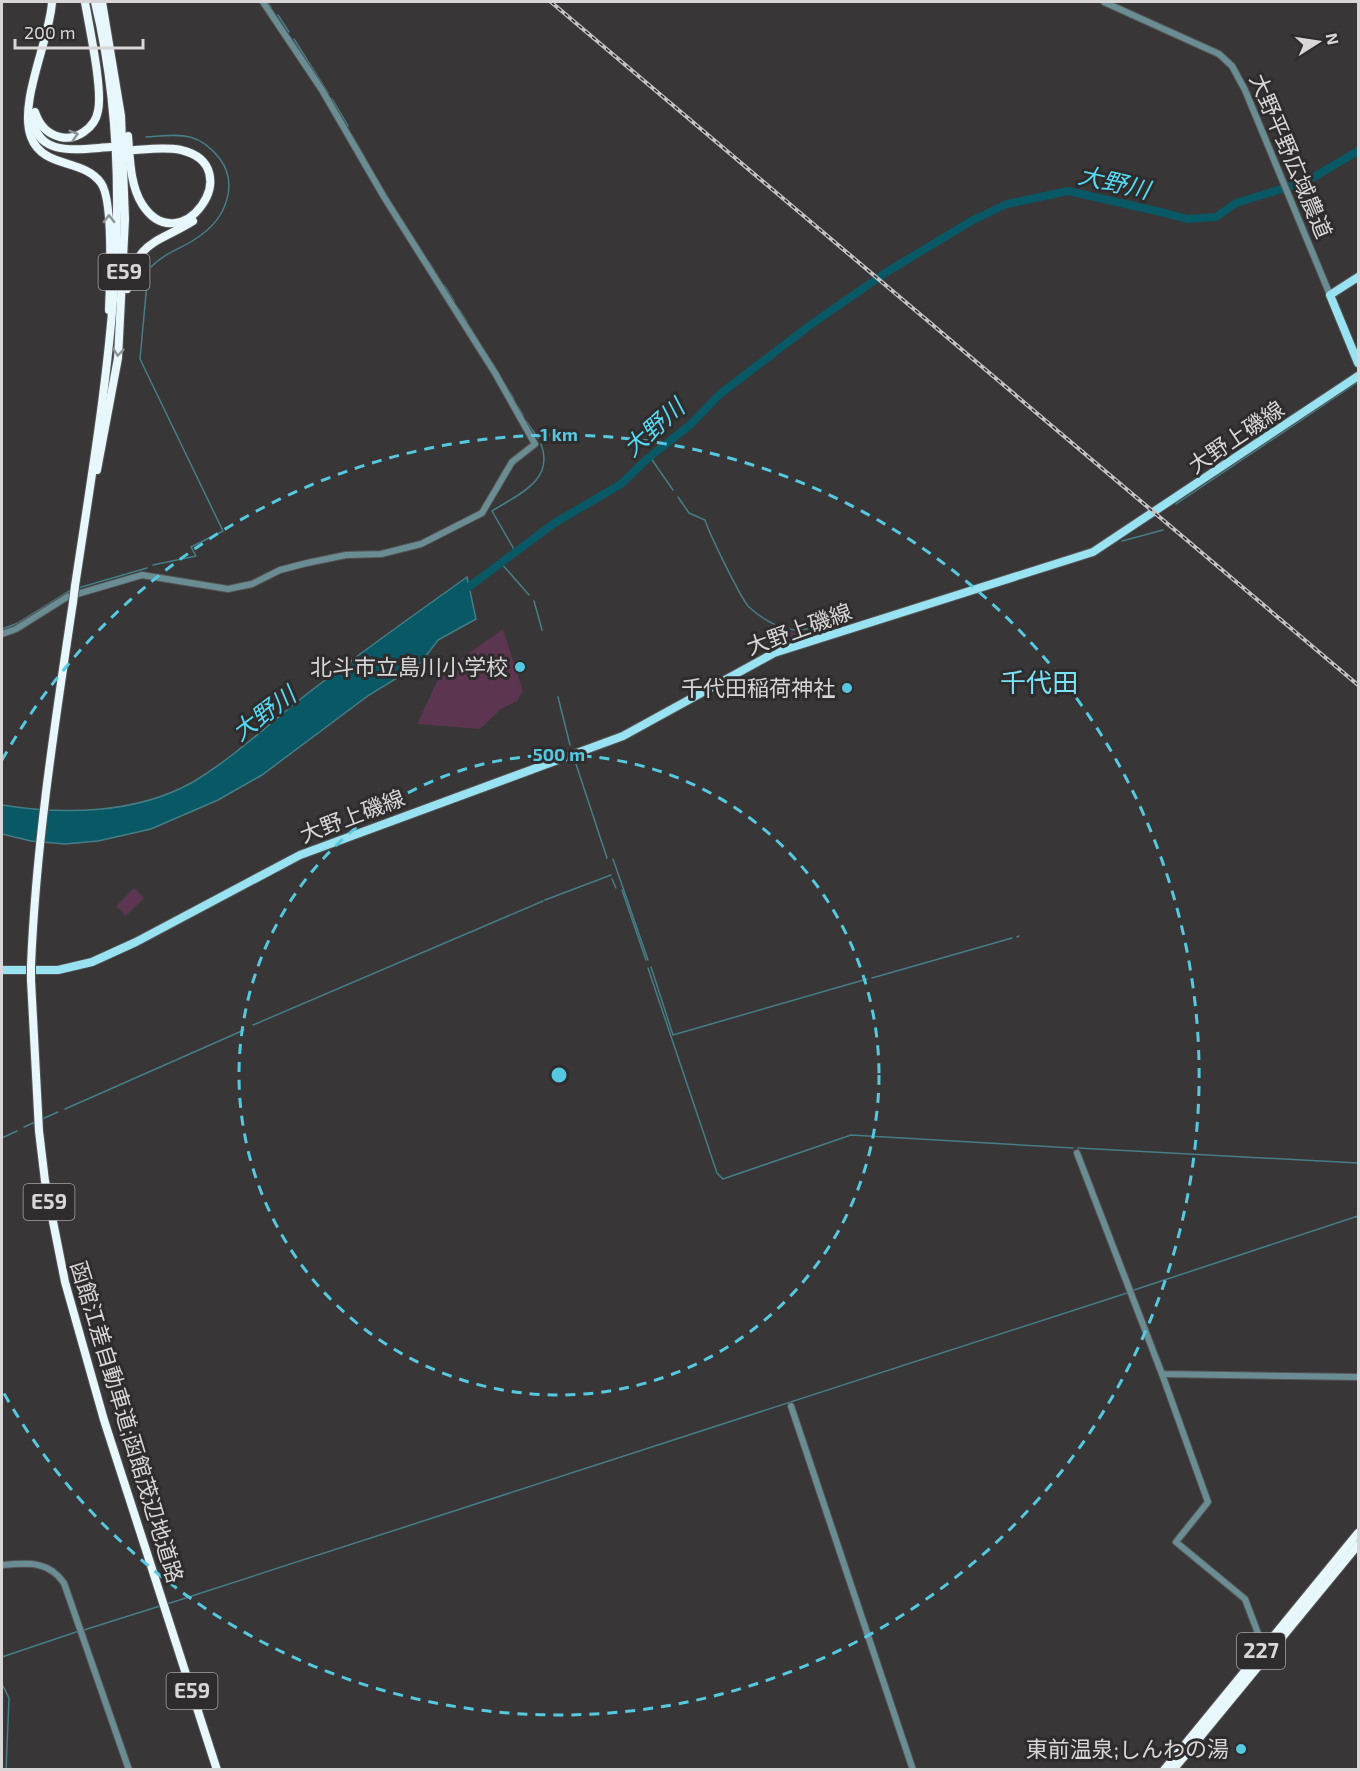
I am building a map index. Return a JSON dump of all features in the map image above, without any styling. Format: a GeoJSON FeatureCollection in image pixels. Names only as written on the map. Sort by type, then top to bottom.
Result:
{"type":"FeatureCollection","features":[{"type":"Feature","properties":{"kind":"highway"},"geometry":{"type":"LineString","coordinates":[[28,125],[35,139],[55,153],[110,150],[59,149],[41,139],[34,127],[34,106],[54,2]]}},
{"type":"Feature","properties":{"kind":"highway"},"geometry":{"type":"LineString","coordinates":[[54,2],[30,102],[28,125],[31,138],[41,152],[58,162],[94,175],[105,191],[109,215],[106,382]]}},
{"type":"Feature","properties":{"kind":"highway"},"geometry":{"type":"LineString","coordinates":[[34,106],[43,127],[56,136],[76,136],[89,128],[95,120],[99,99],[85,2]]}},
{"type":"Feature","properties":{"kind":"highway","name":"函館江差自動車道;函館茂辺地道路"},"geometry":{"type":"LineString","coordinates":[[95,2],[110,85],[117,167],[116,284],[106,382],[49,765],[36,882],[31,980],[38,1118],[45,1182],[64,1278],[107,1432],[217,1770]]}},
{"type":"Feature","properties":{"kind":"highway","name":"函館江差自動車道;函館茂辺地道路"},"geometry":{"type":"LineString","coordinates":[[82,541],[118,358],[122,309],[124,167],[111,47],[102,2]]}},
{"type":"Feature","properties":{"kind":"highway"},"geometry":{"type":"LineString","coordinates":[[111,47],[125,118],[134,184],[142,204],[155,216],[173,222],[184,220],[201,209],[210,191],[210,180],[207,169],[200,160],[183,151],[135,148],[176,145],[197,152],[211,167],[215,190],[212,201],[198,218],[151,243],[136,258],[122,309]]}},
{"type":"Feature","properties":{"kind":"highway","name":"227"},"geometry":{"type":"LineString","coordinates":[[1173,1770],[1359,1533]]}},
{"type":"Feature","properties":{"kind":"highway","name":"227"},"geometry":{"type":"LineString","coordinates":[[1164,1770],[1359,1545]]}},
{"type":"Feature","properties":{"kind":"main road"},"geometry":{"type":"LineString","coordinates":[[1359,277],[1330,295],[1359,363]]}},
{"type":"Feature","properties":{"kind":"main road","name":"大野上磯線"},"geometry":{"type":"LineString","coordinates":[[2,970],[58,970],[92,962],[128,946],[300,855],[623,736],[774,653],[1093,552],[1359,376]]}},
{"type":"Feature","properties":{"kind":"street"},"geometry":{"type":"LineString","coordinates":[[2,634],[16,629],[67,597],[142,575],[228,589],[252,584],[280,570],[307,563],[346,555],[381,554],[421,544],[482,513],[512,462],[535,444],[495,373],[384,197],[312,74],[263,2]]}},
{"type":"Feature","properties":{"kind":"street","name":"大野平野広域農道"},"geometry":{"type":"LineString","coordinates":[[1104,2],[1209,48],[1225,58],[1245,90],[1330,295]]}},
{"type":"Feature","properties":{"kind":"street"},"geometry":{"type":"LineString","coordinates":[[1077,1153],[1162,1374],[1208,1502],[1176,1542],[1245,1599],[1265,1652]]}},
{"type":"Feature","properties":{"kind":"street"},"geometry":{"type":"LineString","coordinates":[[1162,1374],[1359,1377]]}},
{"type":"Feature","properties":{"kind":"street"},"geometry":{"type":"LineString","coordinates":[[791,1406],[913,1770]]}},
{"type":"Feature","properties":{"kind":"street"},"geometry":{"type":"LineString","coordinates":[[2,1566],[33,1563],[50,1569],[64,1583],[129,1770]]}},
{"type":"Feature","properties":{"kind":"shaded area"},"geometry":{"type":"Polygon","coordinates":[[[770,625],[795,633],[804,631],[807,635],[779,645],[766,629],[770,625]]]}},
{"type":"Feature","properties":{"kind":"shaded area"},"geometry":{"type":"Polygon","coordinates":[[[503,629],[523,691],[517,701],[501,709],[480,729],[417,724],[441,673],[503,629]]]}},
{"type":"Feature","properties":{"kind":"shaded area"},"geometry":{"type":"Polygon","coordinates":[[[134,888],[144,898],[126,916],[116,906],[134,888]]]}},
{"type":"Feature","properties":{"kind":"water"},"geometry":{"type":"Polygon","coordinates":[[[467,577],[476,619],[438,640],[420,664],[369,695],[262,775],[218,800],[151,829],[98,841],[65,844],[31,841],[2,834],[2,805],[75,811],[124,806],[171,793],[193,782],[239,749],[331,675],[467,577]]]}},
{"type":"Feature","properties":{"kind":"waterway"},"geometry":{"type":"LineString","coordinates":[[267,2],[271,7]]}},
{"type":"Feature","properties":{"kind":"waterway"},"geometry":{"type":"LineString","coordinates":[[278,15],[289,32]]}},
{"type":"Feature","properties":{"kind":"waterway"},"geometry":{"type":"LineString","coordinates":[[294,39],[328,93]]}},
{"type":"Feature","properties":{"kind":"waterway"},"geometry":{"type":"LineString","coordinates":[[332,99],[348,126]]}},
{"type":"Feature","properties":{"kind":"waterway"},"geometry":{"type":"LineString","coordinates":[[146,137],[178,135],[204,143],[220,159],[226,169],[229,190],[223,210],[209,228],[151,267]]}},
{"type":"Feature","properties":{"kind":"waterway"},"geometry":{"type":"LineString","coordinates":[[352,136],[364,156]]}},
{"type":"Feature","properties":{"kind":"waterway","name":"大野川"},"geometry":{"type":"LineString","coordinates":[[462,592],[553,524],[621,484],[647,459],[690,425],[720,394],[809,326],[885,273],[973,220],[1007,204],[1068,191],[1187,219],[1216,217],[1236,203],[1307,181],[1358,151]]}},
{"type":"Feature","properties":{"kind":"waterway"},"geometry":{"type":"LineString","coordinates":[[370,168],[380,185]]}},
{"type":"Feature","properties":{"kind":"waterway"},"geometry":{"type":"LineString","coordinates":[[402,220],[406,226]]}},
{"type":"Feature","properties":{"kind":"waterway"},"geometry":{"type":"LineString","coordinates":[[410,233],[423,253]]}},
{"type":"Feature","properties":{"kind":"waterway"},"geometry":{"type":"LineString","coordinates":[[429,262],[438,277]]}},
{"type":"Feature","properties":{"kind":"waterway"},"geometry":{"type":"LineString","coordinates":[[147,283],[140,359],[223,531],[191,547],[196,556],[153,565]]}},
{"type":"Feature","properties":{"kind":"waterway"},"geometry":{"type":"LineString","coordinates":[[444,285],[454,301]]}},
{"type":"Feature","properties":{"kind":"waterway"},"geometry":{"type":"LineString","coordinates":[[459,309],[467,322]]}},
{"type":"Feature","properties":{"kind":"waterway"},"geometry":{"type":"LineString","coordinates":[[471,329],[480,344]]}},
{"type":"Feature","properties":{"kind":"waterway"},"geometry":{"type":"LineString","coordinates":[[502,380],[514,399]]}},
{"type":"Feature","properties":{"kind":"waterway"},"geometry":{"type":"LineString","coordinates":[[1176,504],[1358,382]]}},
{"type":"Feature","properties":{"kind":"waterway"},"geometry":{"type":"LineString","coordinates":[[518,407],[523,415]]}},
{"type":"Feature","properties":{"kind":"waterway"},"geometry":{"type":"LineString","coordinates":[[526,421],[538,438]]}},
{"type":"Feature","properties":{"kind":"waterway"},"geometry":{"type":"LineString","coordinates":[[515,551],[492,511],[522,493],[538,477],[543,468],[544,457],[541,444]]}},
{"type":"Feature","properties":{"kind":"waterway"},"geometry":{"type":"LineString","coordinates":[[650,457],[673,490]]}},
{"type":"Feature","properties":{"kind":"waterway"},"geometry":{"type":"LineString","coordinates":[[678,497],[689,513],[705,520],[712,538],[749,607],[770,622],[788,629],[834,626]]}},
{"type":"Feature","properties":{"kind":"waterway"},"geometry":{"type":"LineString","coordinates":[[1122,541],[1163,530]]}},
{"type":"Feature","properties":{"kind":"waterway"},"geometry":{"type":"LineString","coordinates":[[501,563],[529,595]]}},
{"type":"Feature","properties":{"kind":"waterway"},"geometry":{"type":"LineString","coordinates":[[78,588],[147,568]]}},
{"type":"Feature","properties":{"kind":"waterway"},"geometry":{"type":"LineString","coordinates":[[2,629],[18,623],[71,590]]}},
{"type":"Feature","properties":{"kind":"waterway"},"geometry":{"type":"LineString","coordinates":[[534,601],[542,630]]}},
{"type":"Feature","properties":{"kind":"waterway"},"geometry":{"type":"LineString","coordinates":[[558,697],[570,745]]}},
{"type":"Feature","properties":{"kind":"waterway"},"geometry":{"type":"LineString","coordinates":[[575,761],[607,858]]}},
{"type":"Feature","properties":{"kind":"waterway"},"geometry":{"type":"LineString","coordinates":[[613,859],[648,960]]}},
{"type":"Feature","properties":{"kind":"waterway"},"geometry":{"type":"LineString","coordinates":[[545,900],[611,875]]}},
{"type":"Feature","properties":{"kind":"waterway"},"geometry":{"type":"LineString","coordinates":[[612,879],[616,888]]}},
{"type":"Feature","properties":{"kind":"waterway"},"geometry":{"type":"LineString","coordinates":[[622,890],[646,960]]}},
{"type":"Feature","properties":{"kind":"waterway"},"geometry":{"type":"LineString","coordinates":[[253,1025],[543,901]]}},
{"type":"Feature","properties":{"kind":"waterway"},"geometry":{"type":"LineString","coordinates":[[872,978],[1012,938]]}},
{"type":"Feature","properties":{"kind":"waterway"},"geometry":{"type":"LineString","coordinates":[[651,967],[673,1035],[867,979]]}},
{"type":"Feature","properties":{"kind":"waterway"},"geometry":{"type":"LineString","coordinates":[[648,968],[717,1173],[723,1179],[851,1135],[1073,1148]]}},
{"type":"Feature","properties":{"kind":"waterway"},"geometry":{"type":"LineString","coordinates":[[65,1109],[244,1030]]}},
{"type":"Feature","properties":{"kind":"waterway"},"geometry":{"type":"LineString","coordinates":[[42,1119],[58,1112]]}},
{"type":"Feature","properties":{"kind":"waterway"},"geometry":{"type":"LineString","coordinates":[[24,1127],[35,1122]]}},
{"type":"Feature","properties":{"kind":"waterway"},"geometry":{"type":"LineString","coordinates":[[2,1138],[17,1131]]}},
{"type":"Feature","properties":{"kind":"waterway"},"geometry":{"type":"LineString","coordinates":[[1078,1148],[1358,1163]]}},
{"type":"Feature","properties":{"kind":"waterway"},"geometry":{"type":"LineString","coordinates":[[1131,1291],[1358,1216]]}},
{"type":"Feature","properties":{"kind":"waterway"},"geometry":{"type":"LineString","coordinates":[[167,1604],[1127,1293]]}},
{"type":"Feature","properties":{"kind":"waterway"},"geometry":{"type":"LineString","coordinates":[[84,1630],[160,1606]]}},
{"type":"Feature","properties":{"kind":"waterway"},"geometry":{"type":"LineString","coordinates":[[2,1657],[79,1631]]}},
{"type":"Feature","properties":{"kind":"waterway"},"geometry":{"type":"LineString","coordinates":[[2,1684],[9,1698],[6,1770]]}},
{"type":"Feature","properties":{"kind":"railway"},"geometry":{"type":"LineString","coordinates":[[551,2],[1358,685]]}},
{"type":"Feature","properties":{"kind":"place","name":"北斗市立島川小学校"},"geometry":{"type":"Point","coordinates":[520,667]}},
{"type":"Feature","properties":{"kind":"place","name":"千代田稲荷神社"},"geometry":{"type":"Point","coordinates":[847,688]}},
{"type":"Feature","properties":{"kind":"place","name":"東前温泉;しんわの湯"},"geometry":{"type":"Point","coordinates":[1241,1749]}},
{"type":"Feature","properties":{"kind":"district","name":"千代田"},"geometry":{"type":"Point","coordinates":[1039,683]}}]}
